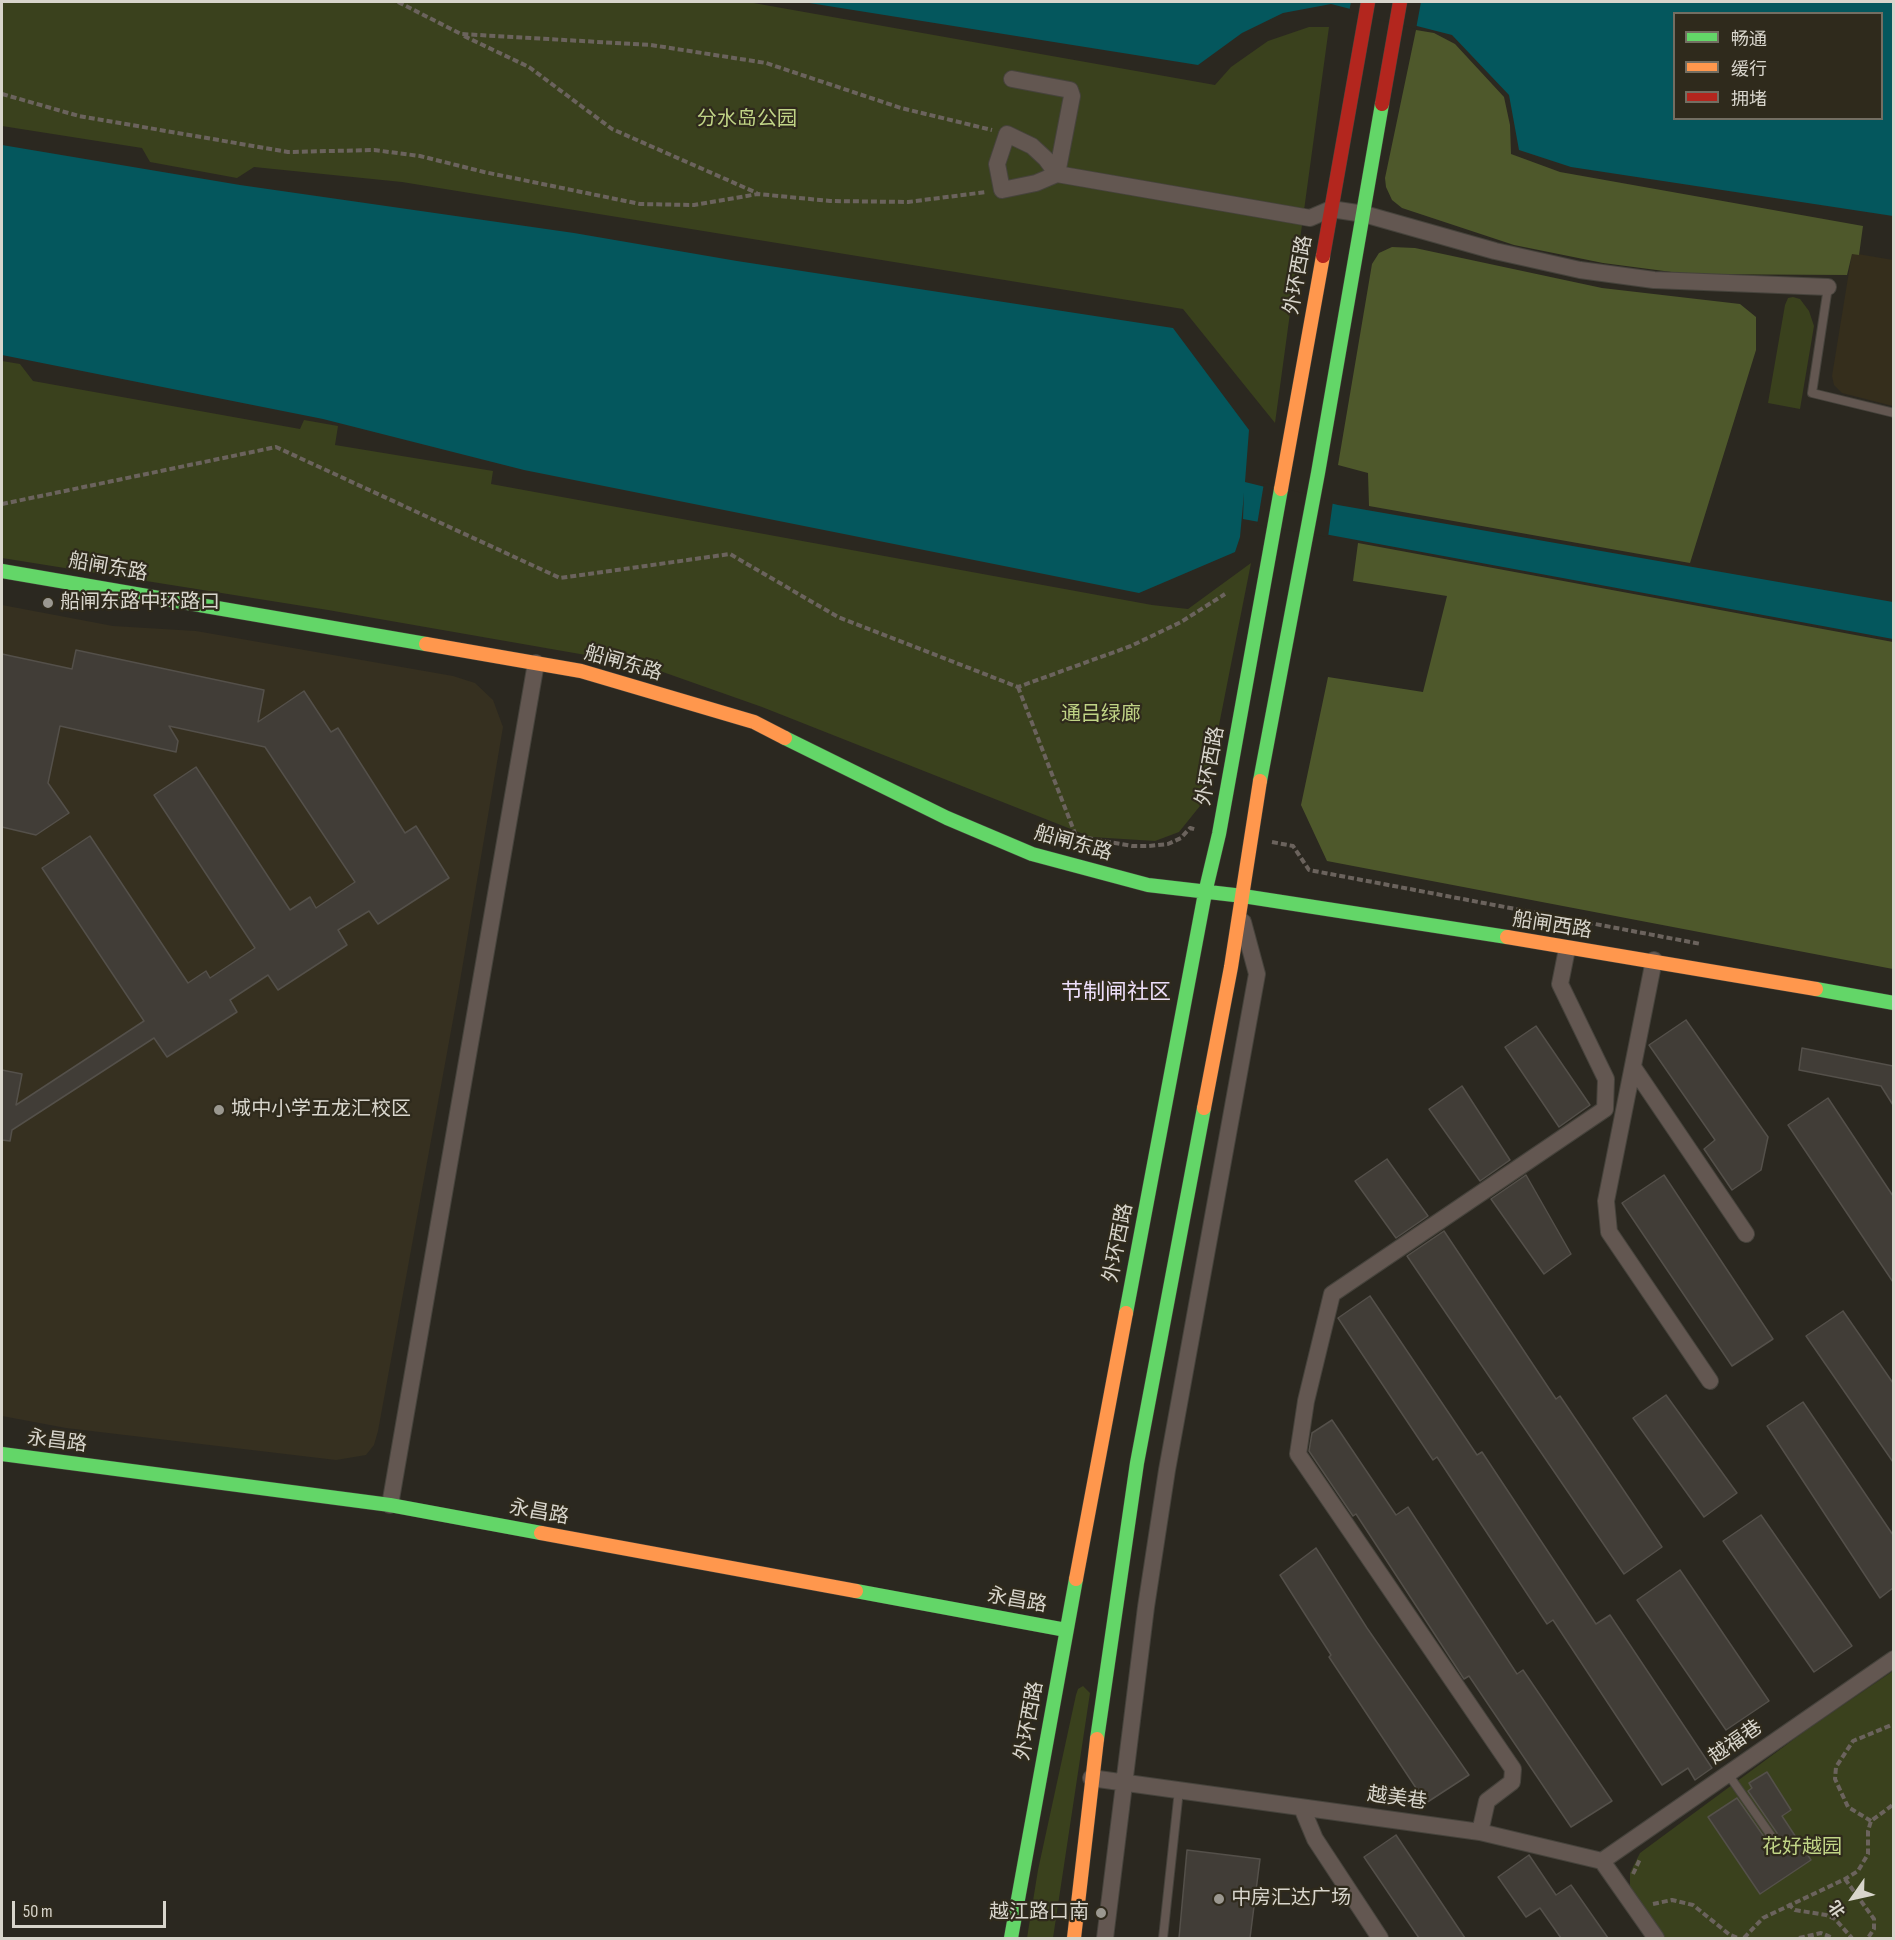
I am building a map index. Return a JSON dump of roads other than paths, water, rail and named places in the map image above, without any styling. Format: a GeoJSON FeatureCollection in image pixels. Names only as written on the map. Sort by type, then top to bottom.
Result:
{"type":"FeatureCollection","features":[{"type":"Feature","properties":{"kind":"main road","name":"外环西路"},"geometry":{"type":"LineString","coordinates":[[1011,1938],[1066,1630],[1205,893],[1219,834],[1368,2]]}},
{"type":"Feature","properties":{"kind":"main road"},"geometry":{"type":"LineString","coordinates":[[1074,1938],[1091,1778],[1137,1463],[1242,904],[1249,838],[1318,473],[1401,2]]}},
{"type":"Feature","properties":{"kind":"main road","name":"船闸东路"},"geometry":{"type":"LineString","coordinates":[[2,571],[581,671],[754,722],[947,818],[1032,854],[1148,885],[1205,893]]}},
{"type":"Feature","properties":{"kind":"main road","name":"船闸西路"},"geometry":{"type":"LineString","coordinates":[[1205,893],[1242,904],[1654,960],[1893,1003]]}},
{"type":"Feature","properties":{"kind":"main road","name":"永昌路"},"geometry":{"type":"LineString","coordinates":[[2,1454],[390,1505],[1066,1630]]}},
{"type":"Feature","properties":{"kind":"street"},"geometry":{"type":"LineString","coordinates":[[1011,79],[1070,90],[1072,96],[1057,174]]}},
{"type":"Feature","properties":{"kind":"street"},"geometry":{"type":"LineString","coordinates":[[1057,174],[1047,159],[1032,146],[1007,134],[997,164],[1002,190],[1036,183],[1057,174],[1310,218],[1331,209],[1364,214],[1495,251],[1580,270],[1654,280],[1828,287]]}},
{"type":"Feature","properties":{"kind":"street"},"geometry":{"type":"LineString","coordinates":[[390,1505],[536,663]]}},
{"type":"Feature","properties":{"kind":"street"},"geometry":{"type":"LineString","coordinates":[[1105,1938],[1146,1607],[1167,1470],[1186,1380],[1257,974],[1242,904]]}},
{"type":"Feature","properties":{"kind":"street"},"geometry":{"type":"LineString","coordinates":[[1480,1832],[1487,1801],[1512,1782],[1513,1769],[1298,1454],[1306,1401],[1332,1294],[1605,1109],[1606,1079],[1560,984],[1567,949]]}},
{"type":"Feature","properties":{"kind":"street"},"geometry":{"type":"LineString","coordinates":[[1654,960],[1606,1201],[1609,1232],[1710,1382]]}},
{"type":"Feature","properties":{"kind":"street"},"geometry":{"type":"LineString","coordinates":[[1633,1067],[1746,1234]]}},
{"type":"Feature","properties":{"kind":"street","name":"越福巷"},"geometry":{"type":"LineString","coordinates":[[1602,1861],[1893,1659]]}},
{"type":"Feature","properties":{"kind":"street","name":"越美巷"},"geometry":{"type":"LineString","coordinates":[[1091,1778],[1179,1788],[1302,1808],[1480,1832],[1602,1861]]}},
{"type":"Feature","properties":{"kind":"street"},"geometry":{"type":"LineString","coordinates":[[1302,1808],[1315,1839],[1380,1938]]}},
{"type":"Feature","properties":{"kind":"street"},"geometry":{"type":"LineString","coordinates":[[1602,1861],[1656,1938]]}},
{"type":"Feature","properties":{"kind":"lane"},"geometry":{"type":"LineString","coordinates":[[1828,287],[1812,393],[1893,413]]}},
{"type":"Feature","properties":{"kind":"lane"},"geometry":{"type":"LineString","coordinates":[[1728,1774],[1772,1837]]}},
{"type":"Feature","properties":{"kind":"lane"},"geometry":{"type":"LineString","coordinates":[[1163,1938],[1179,1788]]}},
{"type":"Feature","properties":{"kind":"water"},"geometry":{"type":"Polygon","coordinates":[[[803,2],[1893,2],[1893,216],[1571,167],[1519,150],[1509,95],[1452,35],[1331,4],[1283,13],[1242,33],[1198,65],[803,2]]]}},
{"type":"Feature","properties":{"kind":"water"},"geometry":{"type":"Polygon","coordinates":[[[2,145],[240,185],[574,233],[737,261],[1173,328],[1249,430],[1245,482],[1338,505],[1893,602],[1893,639],[1243,519],[1244,493],[1240,537],[1235,552],[1139,593],[524,470],[323,419],[2,355],[2,145]]]}},
{"type":"Feature","properties":{"kind":"place","name":"船闸东路中环路口"},"geometry":{"type":"Point","coordinates":[48,603]}},
{"type":"Feature","properties":{"kind":"place","name":"城中小学五龙汇校区"},"geometry":{"type":"Point","coordinates":[219,1110]}},
{"type":"Feature","properties":{"kind":"place","name":"中房汇达广场"},"geometry":{"type":"Point","coordinates":[1219,1899]}},
{"type":"Feature","properties":{"kind":"place","name":"越江路口南"},"geometry":{"type":"Point","coordinates":[1101,1913]}},
{"type":"Feature","properties":{"kind":"district","name":"节制闸社区"},"geometry":{"type":"Point","coordinates":[1116,993]}},
{"type":"Feature","properties":{"kind":"park label","name":"分水岛公园"},"geometry":{"type":"Point","coordinates":[747,120]}},
{"type":"Feature","properties":{"kind":"park label","name":"通吕绿廊"},"geometry":{"type":"Point","coordinates":[1101,715]}},
{"type":"Feature","properties":{"kind":"park label","name":"花好越园"},"geometry":{"type":"Point","coordinates":[1802,1848]}}]}
